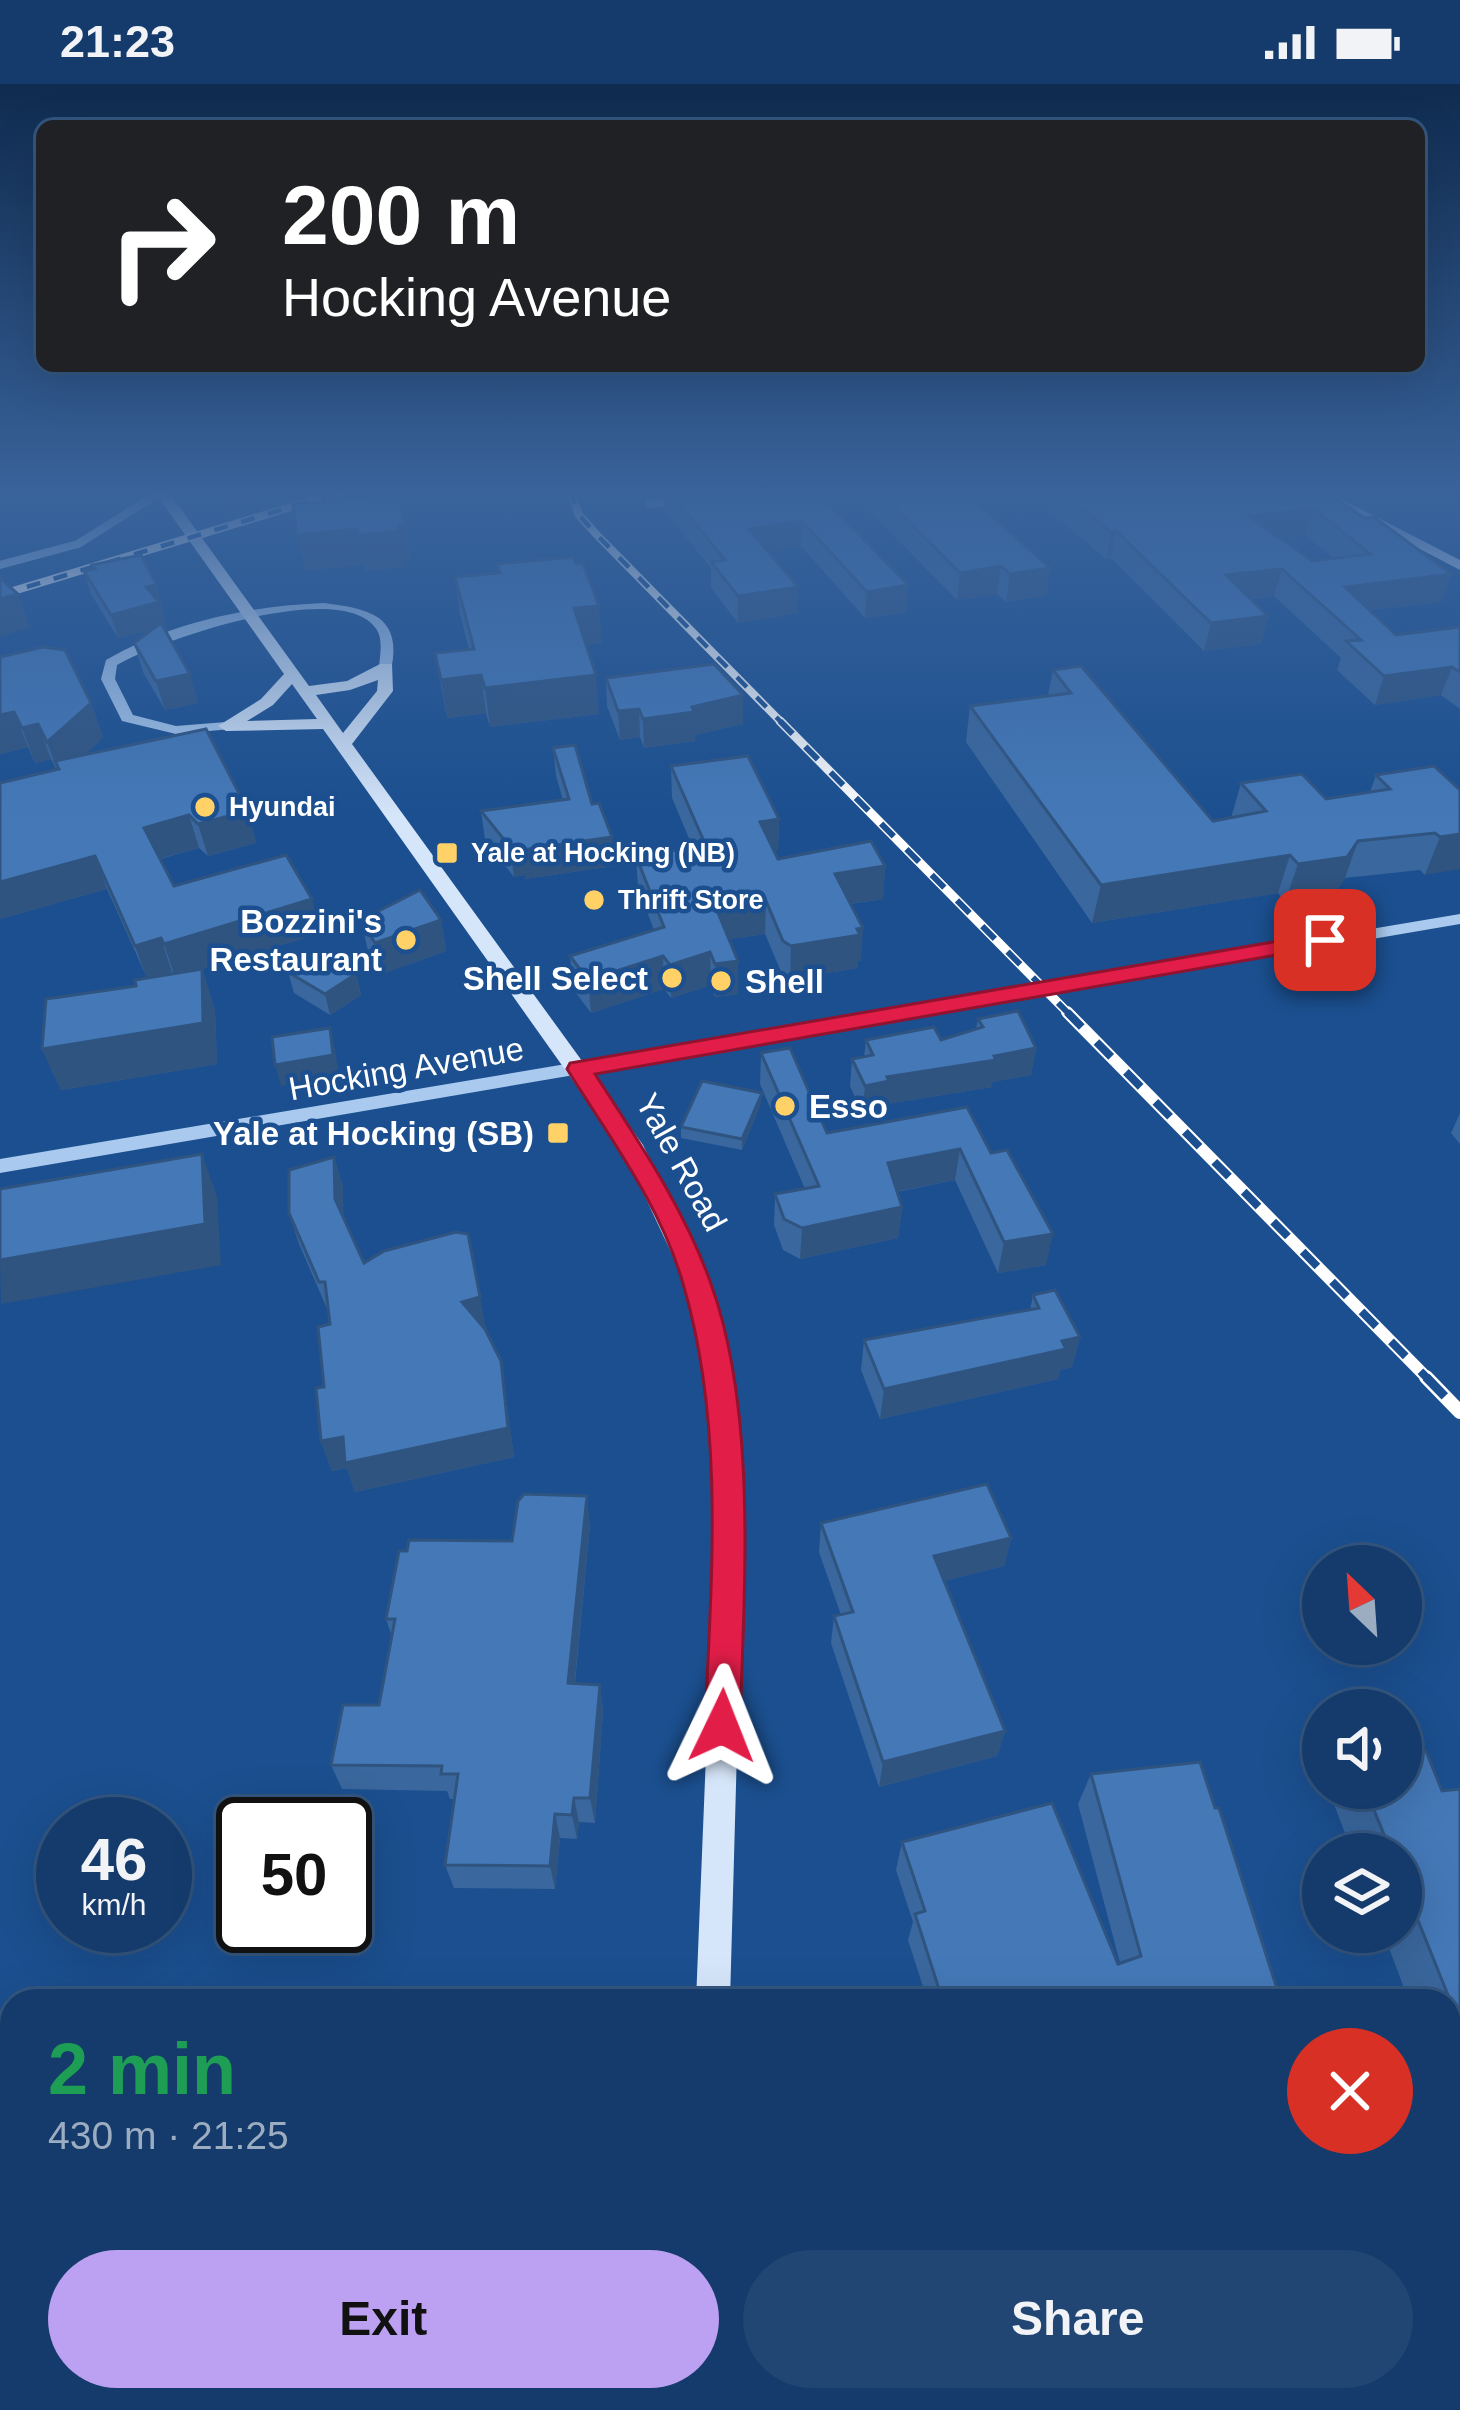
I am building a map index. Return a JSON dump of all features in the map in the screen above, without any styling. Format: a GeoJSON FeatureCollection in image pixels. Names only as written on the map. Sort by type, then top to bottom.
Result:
{"type":"FeatureCollection","features":[{"type":"Feature","properties":{"kind":"main road","name":"Yale Road"},"geometry":{"type":"LineString","coordinates":[[238,600],[579,1069],[661,1198],[698,1284],[720,1391],[729,1534],[713,1989]]}},
{"type":"Feature","properties":{"kind":"main road"},"geometry":{"type":"LineString","coordinates":[[309,692],[348,688],[370,680],[386,667]]}},
{"type":"Feature","properties":{"kind":"main road"},"geometry":{"type":"LineString","coordinates":[[345,742],[386,691],[386,667]]}},
{"type":"Feature","properties":{"kind":"main road"},"geometry":{"type":"LineString","coordinates":[[226,726],[254,712],[294,672]]}},
{"type":"Feature","properties":{"kind":"main road"},"geometry":{"type":"LineString","coordinates":[[226,726],[332,724]]}},
{"type":"Feature","properties":{"kind":"street"},"geometry":{"type":"LineString","coordinates":[[226,726],[197,732],[155,730],[128,718],[108,679],[111,663],[130,649],[158,639],[305,606],[361,612],[380,623],[387,637],[386,667]]}},
{"type":"Feature","properties":{"kind":"street","name":"Hocking Avenue"},"geometry":{"type":"LineString","coordinates":[[0,1166],[1042,986],[1460,919]]}},
{"type":"Feature","properties":{"kind":"building"},"geometry":{"type":"Polygon","coordinates":[[[102,600],[159,602],[111,615],[102,600]]]}},
{"type":"Feature","properties":{"kind":"building"},"geometry":{"type":"Polygon","coordinates":[[[461,600],[597,600],[599,606],[574,608],[596,675],[485,688],[481,675],[441,680],[435,653],[474,649],[461,600]]]}},
{"type":"Feature","properties":{"kind":"building"},"geometry":{"type":"Polygon","coordinates":[[[1187,600],[1251,600],[1268,616],[1211,623],[1187,600]]]}},
{"type":"Feature","properties":{"kind":"building"},"geometry":{"type":"Polygon","coordinates":[[[1316,600],[1358,600],[1396,635],[1460,627],[1460,672],[1452,667],[1384,676],[1346,641],[1361,640],[1316,600]]]}},
{"type":"Feature","properties":{"kind":"building"},"geometry":{"type":"Polygon","coordinates":[[[161,623],[190,674],[156,681],[134,643],[161,623]]]}},
{"type":"Feature","properties":{"kind":"building"},"geometry":{"type":"Polygon","coordinates":[[[43,647],[65,650],[91,703],[47,742],[38,724],[22,728],[14,712],[0,715],[0,657],[43,647]]]}},
{"type":"Feature","properties":{"kind":"building"},"geometry":{"type":"Polygon","coordinates":[[[714,664],[743,695],[692,707],[694,712],[643,719],[639,709],[618,711],[606,678],[714,664]]]}},
{"type":"Feature","properties":{"kind":"building"},"geometry":{"type":"Polygon","coordinates":[[[1081,666],[1213,821],[1266,811],[1241,783],[1302,774],[1326,799],[1390,789],[1376,775],[1434,766],[1460,790],[1460,834],[1358,841],[1347,857],[1298,864],[1290,855],[1101,885],[970,706],[1071,693],[1053,670],[1081,666]]]}},
{"type":"Feature","properties":{"kind":"building"},"geometry":{"type":"Polygon","coordinates":[[[206,729],[248,811],[198,824],[189,815],[144,828],[174,886],[286,855],[312,899],[164,944],[161,938],[135,946],[95,856],[0,882],[0,783],[59,769],[55,761],[206,729]]]}},
{"type":"Feature","properties":{"kind":"building"},"geometry":{"type":"Polygon","coordinates":[[[575,745],[592,804],[599,803],[612,837],[522,850],[521,845],[510,847],[481,811],[569,799],[553,748],[575,745]]]}},
{"type":"Feature","properties":{"kind":"building"},"geometry":{"type":"Polygon","coordinates":[[[748,756],[779,819],[760,822],[778,859],[871,841],[885,866],[835,874],[863,928],[857,929],[860,935],[791,946],[783,941],[766,901],[716,908],[738,961],[715,964],[710,952],[670,965],[663,956],[588,980],[570,956],[664,927],[636,856],[706,846],[671,766],[748,756]]]}},
{"type":"Feature","properties":{"kind":"building"},"geometry":{"type":"Polygon","coordinates":[[[420,890],[441,920],[375,943],[361,920],[420,890]]]}},
{"type":"Feature","properties":{"kind":"building"},"geometry":{"type":"Polygon","coordinates":[[[316,955],[356,974],[325,994],[288,972],[316,955]]]}},
{"type":"Feature","properties":{"kind":"building"},"geometry":{"type":"Polygon","coordinates":[[[202,969],[203,1023],[42,1049],[46,999],[136,986],[135,980],[202,969]]]}},
{"type":"Feature","properties":{"kind":"building"},"geometry":{"type":"Polygon","coordinates":[[[1018,1011],[1036,1048],[994,1056],[996,1060],[887,1077],[889,1081],[865,1086],[852,1059],[873,1055],[866,1040],[934,1027],[941,1040],[983,1027],[978,1019],[1018,1011]]]}},
{"type":"Feature","properties":{"kind":"building"},"geometry":{"type":"Polygon","coordinates":[[[330,1028],[333,1055],[275,1065],[272,1037],[330,1028]]]}},
{"type":"Feature","properties":{"kind":"building"},"geometry":{"type":"Polygon","coordinates":[[[790,1048],[827,1133],[967,1107],[991,1153],[1007,1150],[1053,1234],[1004,1242],[960,1149],[888,1163],[902,1207],[802,1228],[784,1219],[775,1194],[819,1186],[761,1053],[790,1048]]]}},
{"type":"Feature","properties":{"kind":"building","name":"Esso"},"geometry":{"type":"Polygon","coordinates":[[[702,1081],[762,1093],[742,1139],[681,1127],[702,1081]]]}},
{"type":"Feature","properties":{"kind":"building"},"geometry":{"type":"Polygon","coordinates":[[[202,1154],[205,1224],[0,1260],[0,1189],[202,1154]]]}},
{"type":"Feature","properties":{"kind":"building"},"geometry":{"type":"Polygon","coordinates":[[[334,1157],[335,1199],[364,1263],[384,1251],[456,1232],[468,1234],[480,1297],[462,1302],[485,1329],[501,1361],[508,1428],[345,1463],[343,1437],[321,1441],[316,1388],[324,1387],[318,1327],[330,1324],[325,1282],[319,1282],[289,1213],[289,1170],[334,1157]]]}},
{"type":"Feature","properties":{"kind":"building"},"geometry":{"type":"Polygon","coordinates":[[[1055,1290],[1080,1337],[1062,1341],[1066,1349],[884,1389],[864,1340],[1039,1308],[1033,1295],[1055,1290]]]}},
{"type":"Feature","properties":{"kind":"building"},"geometry":{"type":"Polygon","coordinates":[[[987,1484],[1011,1538],[934,1556],[1005,1731],[883,1762],[834,1616],[853,1612],[821,1523],[987,1484]]]}},
{"type":"Feature","properties":{"kind":"building"},"geometry":{"type":"Polygon","coordinates":[[[524,1494],[587,1496],[568,1683],[600,1685],[590,1798],[574,1798],[572,1815],[555,1814],[550,1866],[445,1865],[458,1774],[441,1774],[442,1766],[331,1765],[343,1705],[379,1705],[395,1619],[386,1619],[399,1551],[407,1551],[409,1540],[512,1541],[518,1501],[524,1494]]]}},
{"type":"Feature","properties":{"kind":"building"},"geometry":{"type":"Polygon","coordinates":[[[1422,1751],[1426,1751],[1442,1791],[1460,1789],[1460,1989],[1446,1989],[1422,1930],[1422,1833],[1383,1833],[1374,1809],[1422,1809],[1422,1751]]]}},
{"type":"Feature","properties":{"kind":"building"},"geometry":{"type":"Polygon","coordinates":[[[1200,1762],[1277,1989],[939,1989],[915,1914],[925,1911],[902,1842],[1052,1803],[1118,1964],[1141,1956],[1091,1774],[1200,1762]]]}},
{"type":"Feature","properties":{"kind":"railway"},"geometry":{"type":"LineString","coordinates":[[661,600],[783,724]]}},
{"type":"Feature","properties":{"kind":"railway"},"geometry":{"type":"LineString","coordinates":[[780,721],[1070,1015]]}},
{"type":"Feature","properties":{"kind":"railway"},"geometry":{"type":"LineString","coordinates":[[1067,1012],[1429,1380]]}},
{"type":"Feature","properties":{"kind":"railway"},"geometry":{"type":"LineString","coordinates":[[1426,1377],[1460,1412]]}},
{"type":"Feature","properties":{"kind":"place","name":"Hyundai"},"geometry":{"type":"Point","coordinates":[205,807]}},
{"type":"Feature","properties":{"kind":"place","name":"Yale at Hocking (NB)"},"geometry":{"type":"Point","coordinates":[447,853]}},
{"type":"Feature","properties":{"kind":"place","name":"Thrift Store"},"geometry":{"type":"Point","coordinates":[594,900]}},
{"type":"Feature","properties":{"kind":"place","name":"Bozzini's Restaurant"},"geometry":{"type":"Point","coordinates":[406,940]}},
{"type":"Feature","properties":{"kind":"place","name":"Shell Select"},"geometry":{"type":"Point","coordinates":[672,978]}},
{"type":"Feature","properties":{"kind":"place","name":"Shell"},"geometry":{"type":"Point","coordinates":[721,981]}},
{"type":"Feature","properties":{"kind":"place","name":"Esso"},"geometry":{"type":"Point","coordinates":[785,1106]}},
{"type":"Feature","properties":{"kind":"place","name":"Yale at Hocking (SB)"},"geometry":{"type":"Point","coordinates":[558,1133]}},
{"type":"Feature","properties":{"kind":"route"},"geometry":{"type":"LineString","coordinates":[[722,1726],[729,1534],[726,1464],[720,1391],[698,1284],[635,1151],[579,1069],[1325,940]]}}]}
